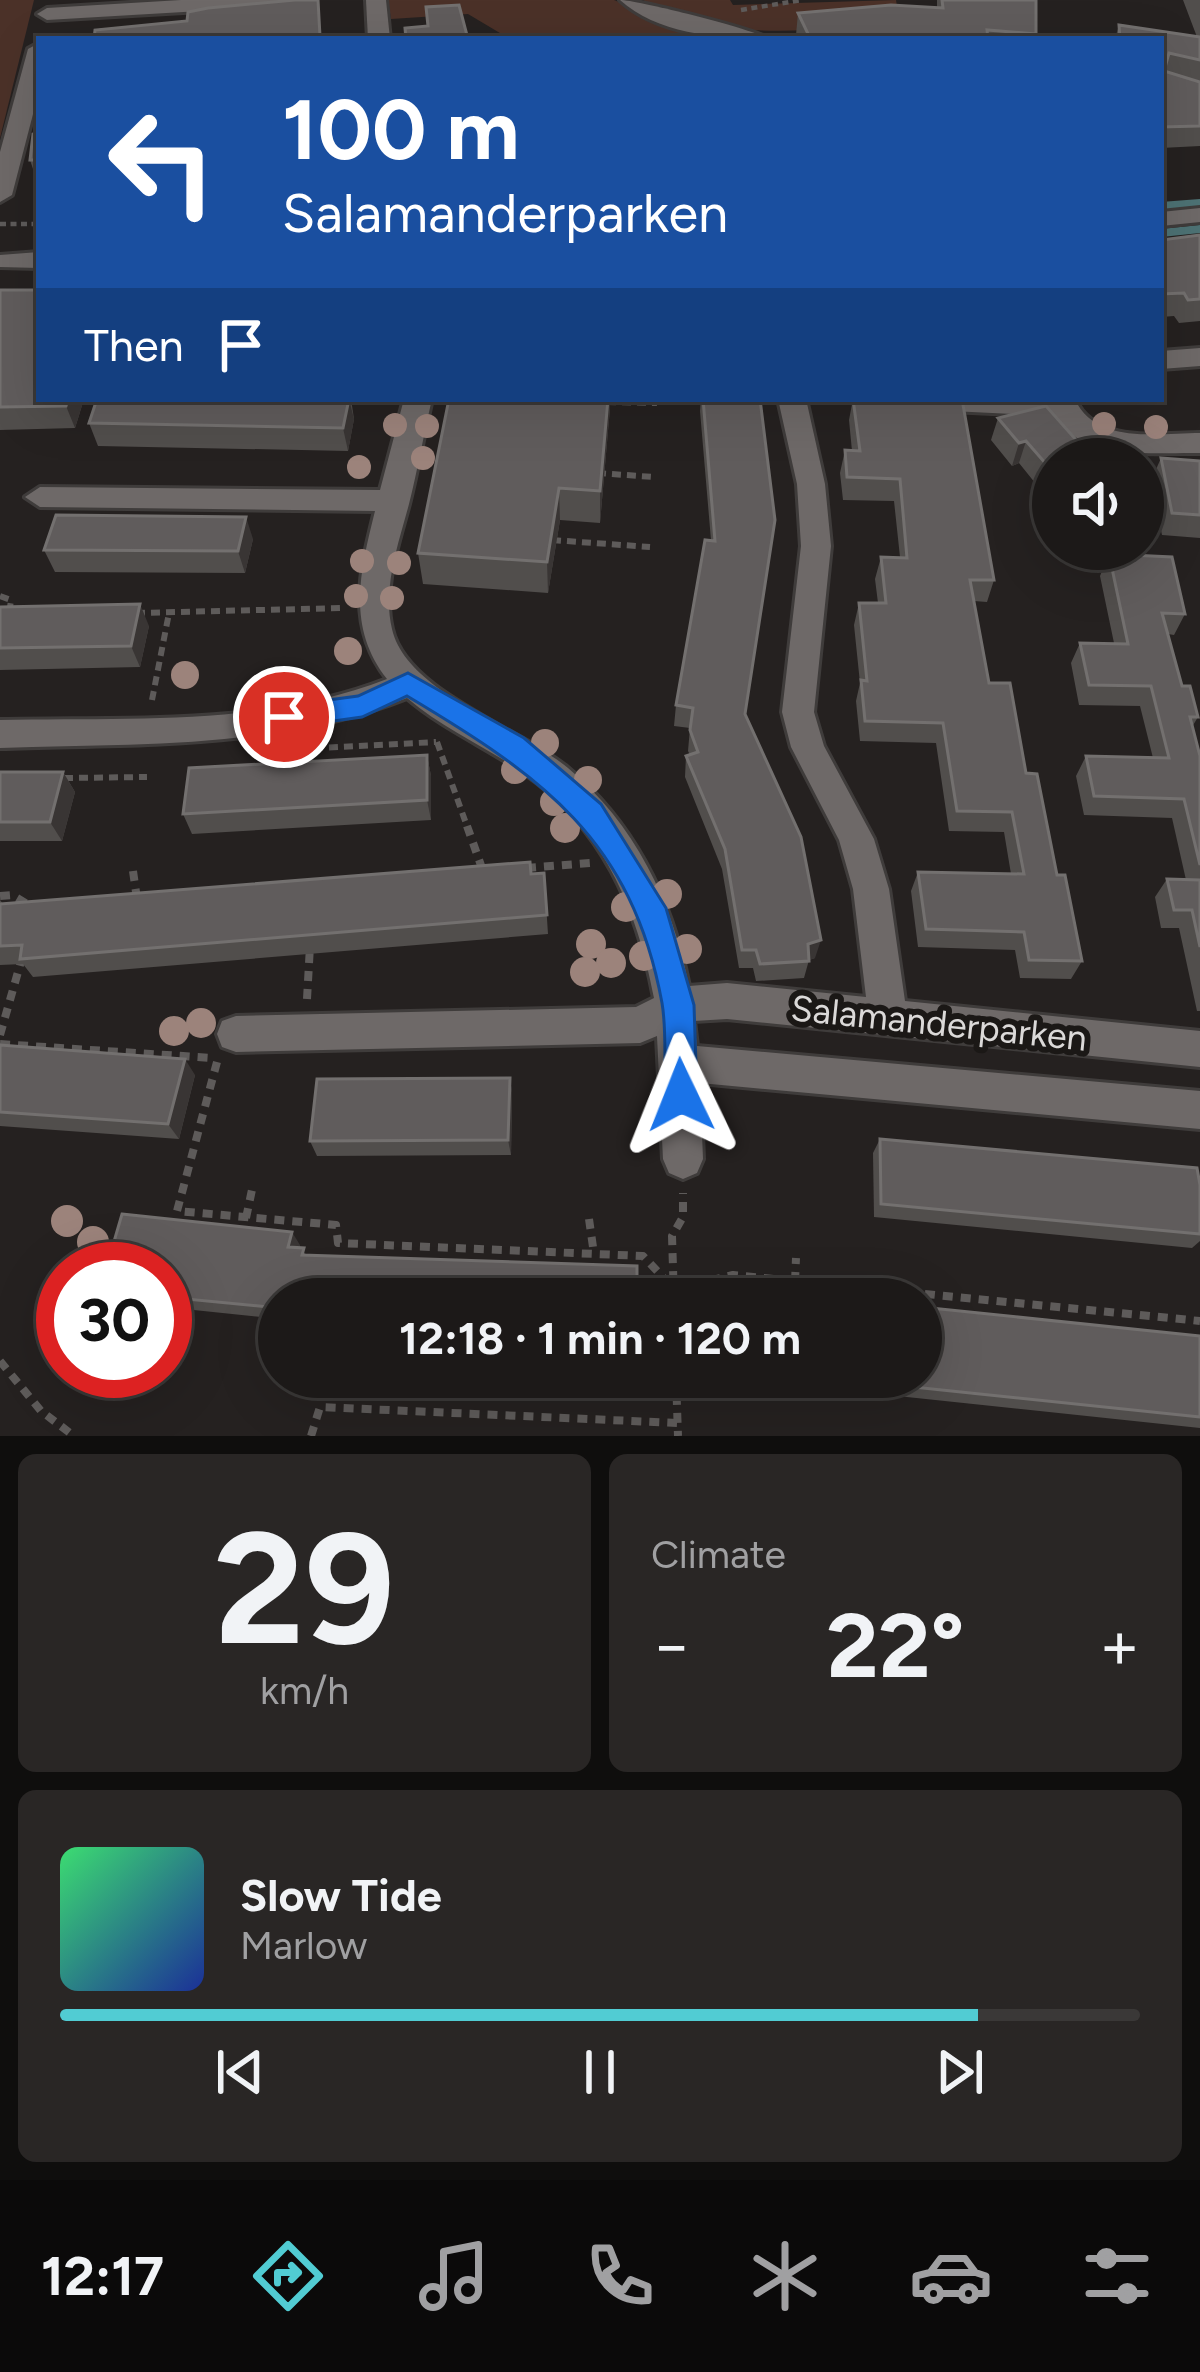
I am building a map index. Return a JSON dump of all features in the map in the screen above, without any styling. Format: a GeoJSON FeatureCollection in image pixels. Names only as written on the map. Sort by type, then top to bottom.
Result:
{"type":"FeatureCollection","features":[{"type":"Feature","properties":{"kind":"street"},"geometry":{"type":"LineString","coordinates":[[49,7],[288,0]]}},
{"type":"Feature","properties":{"kind":"street"},"geometry":{"type":"LineString","coordinates":[[376,0],[377,36]]}},
{"type":"Feature","properties":{"kind":"street"},"geometry":{"type":"LineString","coordinates":[[631,0],[698,28],[742,36]]}},
{"type":"Feature","properties":{"kind":"street"},"geometry":{"type":"LineString","coordinates":[[2,186],[36,60]]}},
{"type":"Feature","properties":{"kind":"street"},"geometry":{"type":"LineString","coordinates":[[1164,219],[1200,215]]}},
{"type":"Feature","properties":{"kind":"street"},"geometry":{"type":"LineString","coordinates":[[3,259],[36,260]]}},
{"type":"Feature","properties":{"kind":"street"},"geometry":{"type":"LineString","coordinates":[[1164,360],[1200,357]]}},
{"type":"Feature","properties":{"kind":"street"},"geometry":{"type":"LineString","coordinates":[[417,402],[373,608],[386,656],[408,683],[557,779],[591,813],[624,860],[651,908],[678,1005],[683,1160]]}},
{"type":"Feature","properties":{"kind":"street"},"geometry":{"type":"LineString","coordinates":[[793,402],[811,484],[815,546],[798,712],[808,747],[856,839],[871,889],[888,1019]]}},
{"type":"Feature","properties":{"kind":"street"},"geometry":{"type":"LineString","coordinates":[[1019,402],[1062,403],[1078,429],[1096,437],[1200,443]]}},
{"type":"Feature","properties":{"kind":"street"},"geometry":{"type":"LineString","coordinates":[[40,497],[396,501]]}},
{"type":"Feature","properties":{"kind":"street"},"geometry":{"type":"LineString","coordinates":[[0,734],[245,723],[362,706],[408,683]]}},
{"type":"Feature","properties":{"kind":"street","name":"Salamanderparken"},"geometry":{"type":"LineString","coordinates":[[227,1046],[306,1033],[640,1025],[678,1005],[727,1001],[1200,1049]]}},
{"type":"Feature","properties":{"kind":"street"},"geometry":{"type":"LineString","coordinates":[[680,1063],[1200,1110]]}},
{"type":"Feature","properties":{"kind":"path"},"geometry":{"type":"LineString","coordinates":[[0,224],[36,224]]}},
{"type":"Feature","properties":{"kind":"path"},"geometry":{"type":"LineString","coordinates":[[593,402],[657,403]]}},
{"type":"Feature","properties":{"kind":"path"},"geometry":{"type":"LineString","coordinates":[[584,472],[653,477]]}},
{"type":"Feature","properties":{"kind":"path"},"geometry":{"type":"LineString","coordinates":[[540,539],[650,547]]}},
{"type":"Feature","properties":{"kind":"path"},"geometry":{"type":"LineString","coordinates":[[0,596],[11,600],[4,616],[32,616]]}},
{"type":"Feature","properties":{"kind":"path"},"geometry":{"type":"LineString","coordinates":[[124,613],[295,604],[373,608]]}},
{"type":"Feature","properties":{"kind":"path"},"geometry":{"type":"LineString","coordinates":[[154,727],[151,705],[170,612]]}},
{"type":"Feature","properties":{"kind":"path"},"geometry":{"type":"LineString","coordinates":[[293,749],[479,741],[490,732]]}},
{"type":"Feature","properties":{"kind":"path"},"geometry":{"type":"LineString","coordinates":[[437,742],[483,872]]}},
{"type":"Feature","properties":{"kind":"path"},"geometry":{"type":"LineString","coordinates":[[42,778],[147,777]]}},
{"type":"Feature","properties":{"kind":"path"},"geometry":{"type":"LineString","coordinates":[[462,873],[624,860]]}},
{"type":"Feature","properties":{"kind":"path"},"geometry":{"type":"LineString","coordinates":[[133,871],[137,898]]}},
{"type":"Feature","properties":{"kind":"path"},"geometry":{"type":"LineString","coordinates":[[0,896],[12,896],[31,907],[52,905]]}},
{"type":"Feature","properties":{"kind":"path"},"geometry":{"type":"LineString","coordinates":[[116,900],[159,897]]}},
{"type":"Feature","properties":{"kind":"path"},"geometry":{"type":"LineString","coordinates":[[27,928],[31,907]]}},
{"type":"Feature","properties":{"kind":"path"},"geometry":{"type":"LineString","coordinates":[[306,1033],[310,927]]}},
{"type":"Feature","properties":{"kind":"path"},"geometry":{"type":"LineString","coordinates":[[0,1035],[23,949]]}},
{"type":"Feature","properties":{"kind":"path"},"geometry":{"type":"LineString","coordinates":[[0,1044],[227,1046],[177,1211],[336,1225],[338,1244],[643,1256],[661,1278]]}},
{"type":"Feature","properties":{"kind":"path"},"geometry":{"type":"LineString","coordinates":[[673,1278],[672,1236],[683,1217],[683,1160]]}},
{"type":"Feature","properties":{"kind":"path"},"geometry":{"type":"LineString","coordinates":[[246,1217],[253,1185]]}},
{"type":"Feature","properties":{"kind":"path"},"geometry":{"type":"LineString","coordinates":[[589,1219],[594,1254]]}},
{"type":"Feature","properties":{"kind":"path"},"geometry":{"type":"LineString","coordinates":[[794,1278],[796,1258]]}},
{"type":"Feature","properties":{"kind":"path"},"geometry":{"type":"LineString","coordinates":[[724,1278],[759,1278]]}},
{"type":"Feature","properties":{"kind":"path"},"geometry":{"type":"LineString","coordinates":[[942,1297],[1200,1322]]}},
{"type":"Feature","properties":{"kind":"path"},"geometry":{"type":"LineString","coordinates":[[0,1361],[41,1412],[74,1436]]}},
{"type":"Feature","properties":{"kind":"path"},"geometry":{"type":"LineString","coordinates":[[676,1398],[677,1436]]}},
{"type":"Feature","properties":{"kind":"path"},"geometry":{"type":"LineString","coordinates":[[310,1436],[320,1407],[677,1423]]}},
{"type":"Feature","properties":{"kind":"shaded area"},"geometry":{"type":"Polygon","coordinates":[[[0,0],[34,0],[0,138],[0,0]]]}},
{"type":"Feature","properties":{"kind":"shaded area"},"geometry":{"type":"Polygon","coordinates":[[[388,0],[614,0],[701,36],[505,36],[468,14],[391,19],[388,0]]]}},
{"type":"Feature","properties":{"kind":"shaded area"},"geometry":{"type":"Polygon","coordinates":[[[643,0],[730,0],[733,5],[896,0],[900,23],[736,29],[673,14],[643,0]]]}},
{"type":"Feature","properties":{"kind":"building"},"geometry":{"type":"Polygon","coordinates":[[[318,0],[320,36],[94,36],[95,30],[187,21],[188,12],[318,0]]]}},
{"type":"Feature","properties":{"kind":"building"},"geometry":{"type":"Polygon","coordinates":[[[942,0],[1036,0],[1036,34],[987,30],[988,36],[809,36],[798,13],[891,5],[943,8],[942,0]]]}},
{"type":"Feature","properties":{"kind":"building"},"geometry":{"type":"Polygon","coordinates":[[[459,5],[467,36],[406,36],[405,28],[428,26],[426,7],[459,5]]]}},
{"type":"Feature","properties":{"kind":"building"},"geometry":{"type":"Polygon","coordinates":[[[1119,25],[1200,37],[1200,60],[1169,53],[1164,71],[1164,36],[1120,36],[1119,25]]]}},
{"type":"Feature","properties":{"kind":"building"},"geometry":{"type":"Polygon","coordinates":[[[729,34],[729,36],[667,36],[729,34]]]}},
{"type":"Feature","properties":{"kind":"building"},"geometry":{"type":"Polygon","coordinates":[[[1164,71],[1200,82],[1200,126],[1164,127],[1164,71]]]}},
{"type":"Feature","properties":{"kind":"building"},"geometry":{"type":"Polygon","coordinates":[[[33,134],[36,160],[30,160],[33,134]]]}},
{"type":"Feature","properties":{"kind":"building"},"geometry":{"type":"Polygon","coordinates":[[[1200,235],[1200,299],[1188,300],[1184,293],[1164,294],[1164,240],[1200,235]]]}},
{"type":"Feature","properties":{"kind":"building"},"geometry":{"type":"Polygon","coordinates":[[[0,290],[36,290],[36,402],[67,402],[66,406],[0,407],[0,290]]]}},
{"type":"Feature","properties":{"kind":"building"},"geometry":{"type":"Polygon","coordinates":[[[96,402],[348,402],[343,428],[89,423],[96,402]]]}},
{"type":"Feature","properties":{"kind":"building"},"geometry":{"type":"Polygon","coordinates":[[[448,402],[608,402],[600,491],[559,488],[547,562],[418,553],[448,402]]]}},
{"type":"Feature","properties":{"kind":"building"},"geometry":{"type":"Polygon","coordinates":[[[703,402],[760,402],[775,520],[745,714],[801,837],[821,940],[808,944],[809,961],[760,964],[756,950],[742,950],[725,849],[686,756],[698,752],[690,730],[693,708],[676,705],[705,540],[715,541],[703,402]]]}},
{"type":"Feature","properties":{"kind":"building"},"geometry":{"type":"Polygon","coordinates":[[[853,402],[963,402],[994,580],[970,580],[989,683],[1010,683],[1026,773],[1037,774],[1057,875],[1065,875],[1082,961],[1029,960],[1024,932],[926,929],[918,872],[1024,874],[1012,812],[957,811],[943,723],[865,721],[861,680],[867,681],[859,603],[886,603],[881,557],[907,558],[900,479],[847,477],[845,450],[860,451],[853,402]]]}},
{"type":"Feature","properties":{"kind":"building"},"geometry":{"type":"Polygon","coordinates":[[[1046,406],[1074,438],[1032,438],[1032,448],[1026,441],[1019,443],[998,418],[1046,406]]]}},
{"type":"Feature","properties":{"kind":"building"},"geometry":{"type":"Polygon","coordinates":[[[1164,458],[1200,461],[1200,515],[1172,513],[1164,458]]]}},
{"type":"Feature","properties":{"kind":"building"},"geometry":{"type":"Polygon","coordinates":[[[56,515],[246,517],[238,551],[44,550],[56,515]]]}},
{"type":"Feature","properties":{"kind":"building"},"geometry":{"type":"Polygon","coordinates":[[[1164,557],[1172,557],[1185,614],[1162,613],[1182,686],[1190,686],[1198,717],[1190,717],[1200,756],[1200,865],[1184,799],[1094,796],[1086,756],[1169,758],[1151,686],[1089,685],[1080,643],[1128,644],[1112,570],[1164,570],[1164,557]]]}},
{"type":"Feature","properties":{"kind":"building"},"geometry":{"type":"Polygon","coordinates":[[[140,604],[131,646],[0,648],[0,607],[140,604]]]}},
{"type":"Feature","properties":{"kind":"building"},"geometry":{"type":"Polygon","coordinates":[[[427,755],[427,800],[183,814],[189,768],[427,755]]]}},
{"type":"Feature","properties":{"kind":"building"},"geometry":{"type":"Polygon","coordinates":[[[0,772],[63,772],[50,822],[0,822],[0,772]]]}},
{"type":"Feature","properties":{"kind":"building"},"geometry":{"type":"Polygon","coordinates":[[[530,862],[531,874],[544,873],[547,915],[20,959],[22,945],[0,946],[0,904],[530,862]]]}},
{"type":"Feature","properties":{"kind":"building"},"geometry":{"type":"Polygon","coordinates":[[[1167,879],[1200,880],[1200,947],[1192,910],[1174,910],[1167,879]]]}},
{"type":"Feature","properties":{"kind":"building"},"geometry":{"type":"Polygon","coordinates":[[[0,1045],[185,1059],[168,1124],[0,1112],[0,1045]]]}},
{"type":"Feature","properties":{"kind":"building"},"geometry":{"type":"Polygon","coordinates":[[[510,1078],[508,1140],[310,1141],[317,1079],[510,1078]]]}},
{"type":"Feature","properties":{"kind":"building"},"geometry":{"type":"Polygon","coordinates":[[[880,1139],[1197,1168],[1200,1234],[881,1204],[880,1139]]]}},
{"type":"Feature","properties":{"kind":"building"},"geometry":{"type":"Polygon","coordinates":[[[122,1214],[292,1232],[288,1247],[304,1248],[302,1255],[637,1266],[637,1278],[258,1278],[258,1306],[192,1300],[192,1242],[114,1242],[122,1214]]]}},
{"type":"Feature","properties":{"kind":"building"},"geometry":{"type":"Polygon","coordinates":[[[942,1309],[1200,1336],[1200,1417],[942,1390],[942,1309]]]}},
{"type":"Feature","properties":{"kind":"waterway"},"geometry":{"type":"LineString","coordinates":[[1164,206],[1200,203]]}},
{"type":"Feature","properties":{"kind":"waterway"},"geometry":{"type":"LineString","coordinates":[[1164,233],[1200,229]]}},
{"type":"Feature","properties":{"kind":"route"},"geometry":{"type":"LineString","coordinates":[[284,717],[362,706],[408,683],[514,746],[557,779],[591,813],[651,908],[678,1005],[681,1095]]}}]}
